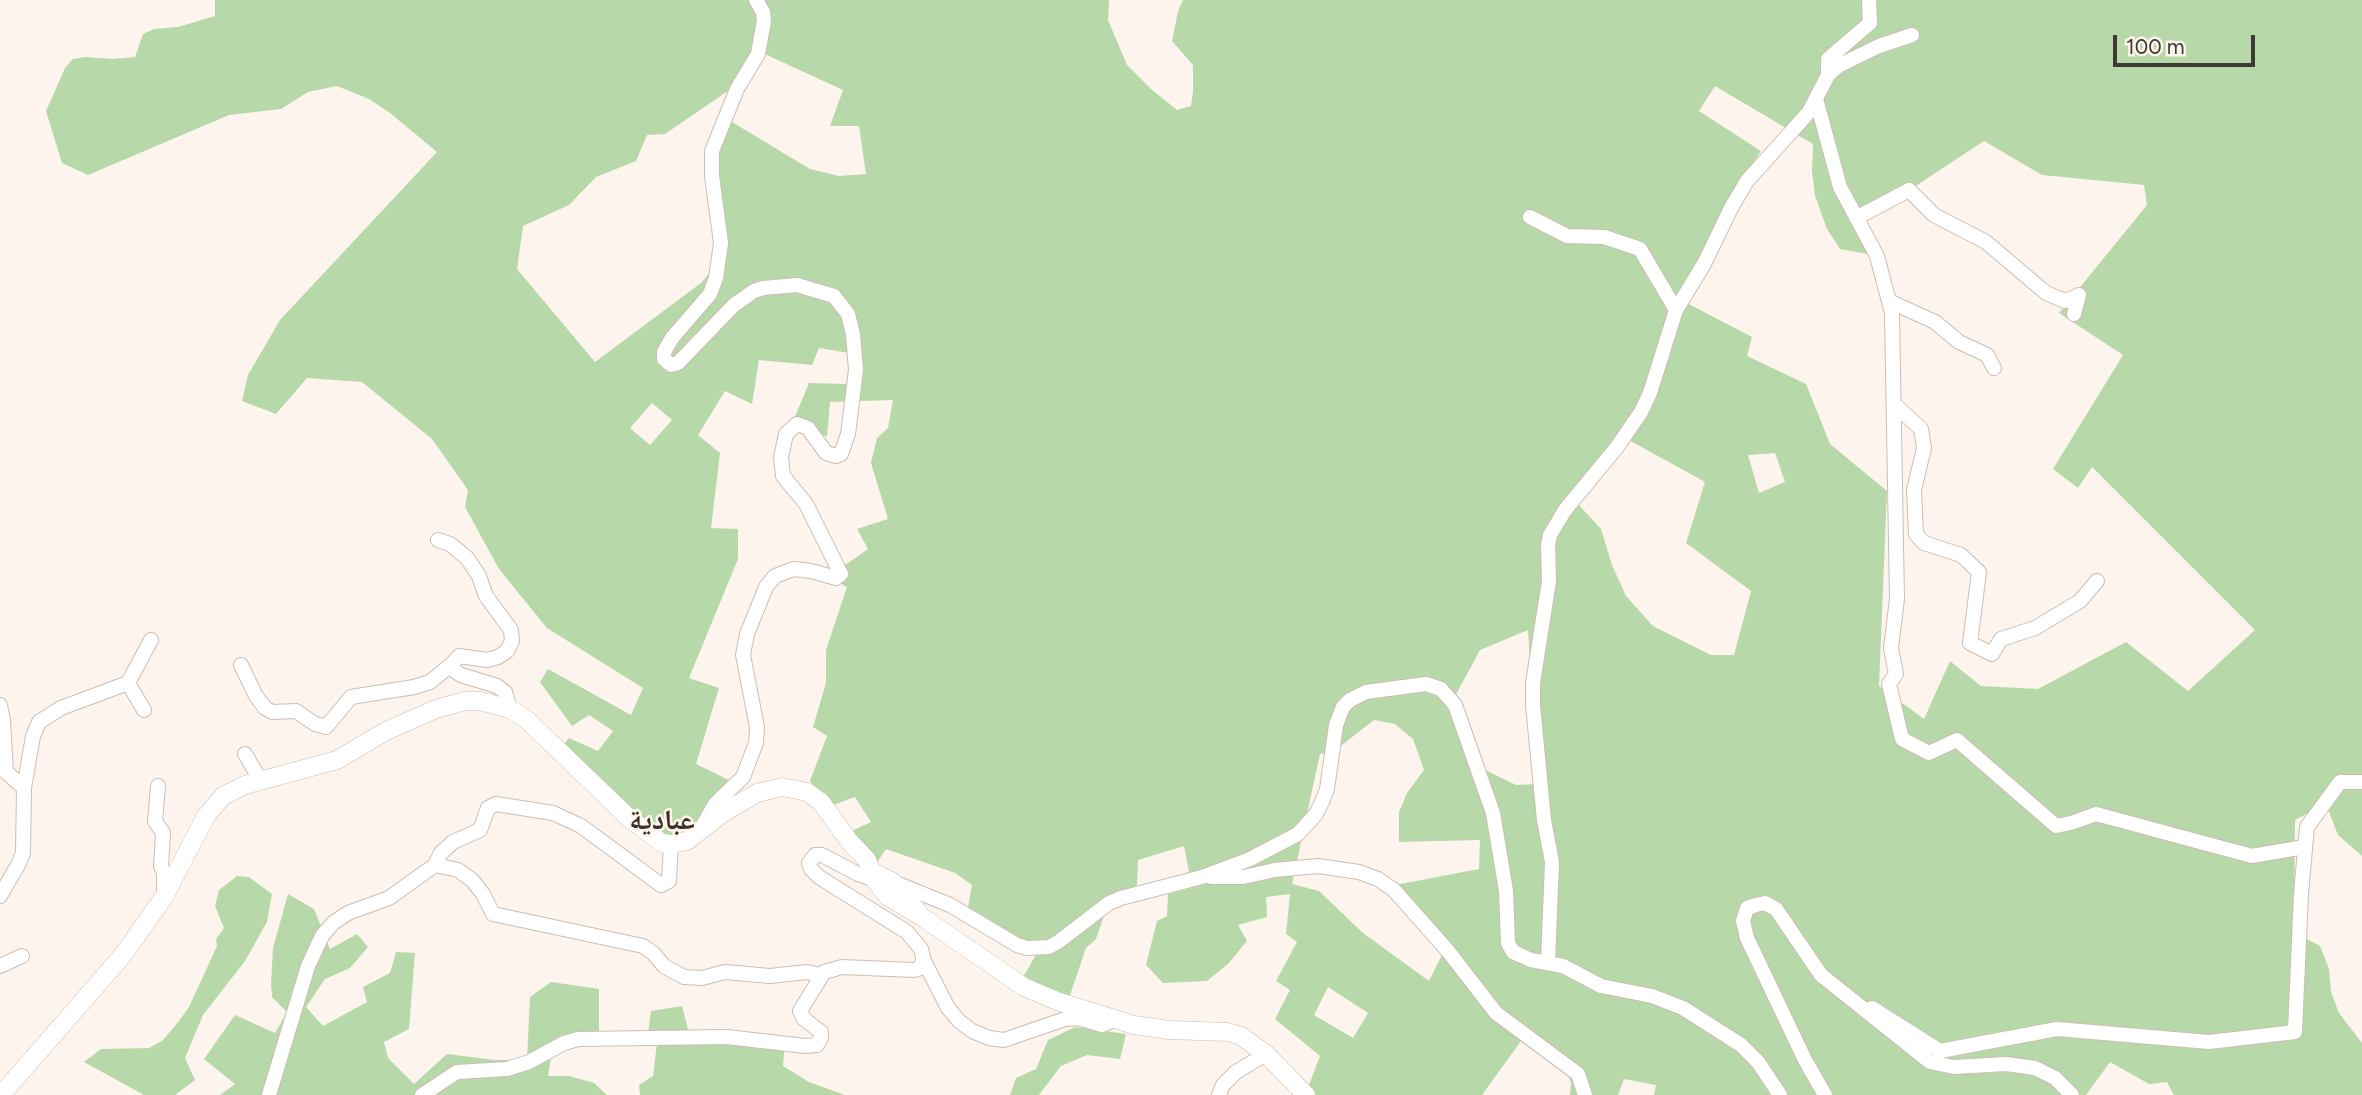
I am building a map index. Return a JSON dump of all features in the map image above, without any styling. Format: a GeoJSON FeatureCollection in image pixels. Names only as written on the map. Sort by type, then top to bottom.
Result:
{"type":"FeatureCollection","features":[{"type":"Feature","properties":{"kind":"main road"},"geometry":{"type":"LineString","coordinates":[[1,1095],[123,955],[164,897],[214,805],[235,788],[337,760],[386,731],[436,709],[465,701],[480,701],[510,709],[526,719],[630,818],[655,839],[671,844],[687,841],[731,807],[757,793],[782,787],[807,792],[821,802],[870,865],[880,878],[887,896],[1024,987],[1114,1020],[1169,1030],[1228,1032],[1252,1042],[1306,1095]]}},
{"type":"Feature","properties":{"kind":"street"},"geometry":{"type":"LineString","coordinates":[[700,830],[715,804],[743,776],[756,743],[757,726],[743,655],[747,634],[766,587],[775,576],[794,569],[836,578],[841,574],[806,504],[783,476],[781,457],[786,434],[797,424],[808,428],[826,453],[836,456],[841,454],[848,433],[856,370],[848,314],[834,296],[797,285],[754,291],[734,305],[678,363],[671,365],[664,359],[664,352],[672,338],[709,294],[716,278],[722,243],[712,176],[712,151],[737,89],[758,54],[764,21],[763,12],[756,0]]}},
{"type":"Feature","properties":{"kind":"street"},"geometry":{"type":"LineString","coordinates":[[1828,75],[1828,59],[1870,23],[1869,0]]}},
{"type":"Feature","properties":{"kind":"street"},"geometry":{"type":"LineString","coordinates":[[1548,962],[1552,862],[1544,820],[1533,683],[1549,582],[1548,545],[1556,523],[1617,447],[1641,412],[1650,393],[1676,310],[1704,264],[1747,181],[1809,112],[1828,75],[1838,66],[1879,46],[1912,35]]}},
{"type":"Feature","properties":{"kind":"street"},"geometry":{"type":"LineString","coordinates":[[1816,99],[1840,187],[1877,256],[1892,313],[1897,599],[1891,648],[1896,674],[1889,684],[1902,739],[1929,753],[1957,740],[2056,826],[2096,814],[2252,856],[2304,847]]}},
{"type":"Feature","properties":{"kind":"street"},"geometry":{"type":"LineString","coordinates":[[1856,218],[1909,190],[1934,215],[1986,242],[2046,293],[2065,301],[2079,295],[2074,314]]}},
{"type":"Feature","properties":{"kind":"street"},"geometry":{"type":"LineString","coordinates":[[1530,217],[1567,236],[1604,237],[1640,248],[1676,310]]}},
{"type":"Feature","properties":{"kind":"street"},"geometry":{"type":"LineString","coordinates":[[1889,301],[1935,322],[1959,342],[1987,355],[1994,368]]}},
{"type":"Feature","properties":{"kind":"street"},"geometry":{"type":"LineString","coordinates":[[1894,404],[1921,429],[1924,448],[1914,490],[1916,534],[1924,543],[1961,555],[1979,572],[1970,643],[1992,654],[2001,639],[2035,628],[2080,601],[2097,581]]}},
{"type":"Feature","properties":{"kind":"street"},"geometry":{"type":"LineString","coordinates":[[241,665],[265,708],[272,712],[296,711],[326,727],[351,697],[405,689],[430,682],[459,656],[487,660],[498,657],[507,651],[512,641],[511,629],[486,596],[467,558],[450,544],[438,540]]}},
{"type":"Feature","properties":{"kind":"street"},"geometry":{"type":"LineString","coordinates":[[0,896],[23,853],[24,788],[33,736],[39,722],[61,708],[128,683],[150,640]]}},
{"type":"Feature","properties":{"kind":"street"},"geometry":{"type":"LineString","coordinates":[[452,664],[452,670],[461,675],[475,678],[505,692],[510,709]]}},
{"type":"Feature","properties":{"kind":"street"},"geometry":{"type":"LineString","coordinates":[[128,683],[144,710]]}},
{"type":"Feature","properties":{"kind":"street"},"geometry":{"type":"LineString","coordinates":[[1114,1020],[1102,1026],[1078,1018],[1065,1019],[1004,1040],[989,1038],[972,1031],[948,1008],[924,961],[921,949],[907,932],[819,877],[809,863],[815,855],[822,855],[858,874],[880,878],[950,905],[1017,945],[1038,949],[1058,942],[1109,903],[1202,877],[1287,842],[1308,825],[1322,802],[1339,716],[1350,700],[1366,692],[1426,684],[1441,689],[1455,705],[1493,813],[1502,858],[1508,943],[1517,955],[1563,966],[1601,986],[1652,996],[1683,1008],[1741,1045],[1758,1062],[1780,1095]]}},
{"type":"Feature","properties":{"kind":"street"},"geometry":{"type":"LineString","coordinates":[[0,705],[6,772],[24,788]]}},
{"type":"Feature","properties":{"kind":"street"},"geometry":{"type":"LineString","coordinates":[[245,754],[261,781]]}},
{"type":"Feature","properties":{"kind":"street"},"geometry":{"type":"LineString","coordinates":[[1866,1011],[1872,1008],[1940,1052],[2057,1029],[2209,1042],[2295,1032],[2307,827],[2340,782],[2362,782]]}},
{"type":"Feature","properties":{"kind":"street"},"geometry":{"type":"LineString","coordinates":[[158,786],[155,821],[163,833],[161,866],[164,873],[164,897]]}},
{"type":"Feature","properties":{"kind":"street"},"geometry":{"type":"LineString","coordinates":[[269,1095],[308,966],[322,936],[333,923],[348,913],[389,898],[435,864],[441,853],[453,842],[481,830],[488,808],[496,804],[553,813],[581,826],[661,885],[669,881],[671,844]]}},
{"type":"Feature","properties":{"kind":"street"},"geometry":{"type":"LineString","coordinates":[[435,864],[458,870],[472,880],[493,914],[643,946],[664,966],[684,977],[702,978],[725,972],[770,976],[807,972],[821,975]]}},
{"type":"Feature","properties":{"kind":"street"},"geometry":{"type":"LineString","coordinates":[[1202,877],[1243,877],[1275,870],[1318,866],[1359,872],[1378,879],[1394,890],[1433,934],[1496,1013],[1578,1074],[1585,1095]]}},
{"type":"Feature","properties":{"kind":"street"},"geometry":{"type":"LineString","coordinates":[[1825,1095],[1805,1060],[1747,938],[1743,921],[1747,908],[1765,903],[1776,909],[1821,975],[1888,1027],[1917,1055],[1930,1062],[1954,1067],[2006,1064],[2035,1068],[2055,1079],[2072,1095]]}},
{"type":"Feature","properties":{"kind":"street"},"geometry":{"type":"LineString","coordinates":[[0,966],[22,956]]}},
{"type":"Feature","properties":{"kind":"street"},"geometry":{"type":"LineString","coordinates":[[422,1095],[457,1072],[507,1069],[529,1062],[564,1043],[578,1039],[727,1037],[813,1046],[820,1040],[821,1032],[804,1019],[800,1011],[821,975],[842,967],[914,970],[924,961]]}},
{"type":"Feature","properties":{"kind":"street"},"geometry":{"type":"LineString","coordinates":[[1219,1095],[1223,1084],[1236,1072],[1266,1054]]}},
{"type":"Feature","properties":{"kind":"green space"},"geometry":{"type":"Polygon","coordinates":[[[215,0],[1109,0],[1108,20],[1127,65],[1177,110],[1191,106],[1193,92],[1193,65],[1172,41],[1183,0],[2362,0],[2362,856],[2338,835],[2326,804],[2295,820],[2294,932],[2320,946],[2329,969],[2331,992],[2339,1013],[2362,1043],[2362,1095],[2174,1095],[2167,1082],[2149,1084],[2110,1062],[2086,1095],[1654,1095],[1656,1085],[1624,1079],[1618,1095],[1570,1095],[1571,1083],[1567,1071],[1526,1034],[1482,1095],[1307,1095],[1320,1056],[1275,1019],[1290,990],[1276,981],[1297,942],[1286,934],[1290,894],[1266,897],[1267,917],[1238,925],[1247,941],[1228,964],[1207,981],[1163,983],[1146,965],[1157,921],[1167,916],[1168,894],[1192,888],[1184,846],[1138,860],[1137,885],[1107,907],[1096,939],[1086,948],[1069,998],[1022,979],[1037,953],[968,908],[972,885],[955,873],[886,849],[872,870],[841,836],[871,822],[855,797],[828,807],[810,781],[827,736],[813,727],[826,683],[826,650],[847,587],[828,577],[868,549],[857,529],[888,519],[871,463],[877,438],[888,428],[893,400],[830,402],[827,437],[794,419],[809,383],[847,384],[849,353],[819,348],[812,365],[759,360],[752,404],[725,391],[698,435],[720,453],[711,528],[738,529],[738,559],[689,678],[719,688],[696,764],[733,782],[698,818],[693,829],[668,842],[558,751],[569,738],[598,751],[613,731],[589,715],[572,726],[540,682],[548,669],[631,715],[643,688],[547,628],[499,569],[465,507],[468,490],[432,439],[362,382],[307,378],[276,414],[242,401],[248,375],[280,320],[437,152],[369,99],[337,86],[308,92],[281,109],[229,115],[88,175],[62,163],[46,111],[65,68],[73,59],[135,57],[143,34],[154,29],[178,27],[215,16],[215,0]],[[756,50],[741,82],[665,134],[647,135],[636,161],[596,177],[569,205],[523,226],[517,269],[595,362],[701,283],[713,269],[716,262],[711,173],[722,116],[810,169],[839,176],[866,174],[859,126],[830,126],[843,90],[756,50]],[[1715,86],[1699,111],[1761,151],[1739,184],[1681,300],[1752,337],[1747,356],[1806,384],[1830,444],[1887,491],[1879,686],[1924,719],[1950,661],[1981,686],[2038,689],[2126,642],[2188,691],[2255,630],[2092,467],[2078,488],[2053,469],[2123,355],[2059,313],[2147,205],[2144,185],[2042,175],[1984,141],[1879,210],[1863,216],[1873,255],[1840,249],[1827,229],[1815,196],[1813,144],[1715,86]],[[652,403],[630,428],[650,445],[672,420],[652,403]],[[1627,439],[1577,503],[1601,529],[1612,565],[1626,596],[1653,626],[1711,655],[1734,655],[1751,591],[1686,543],[1705,482],[1627,439]],[[1775,453],[1748,455],[1759,493],[1785,482],[1775,453]],[[1528,630],[1480,650],[1453,700],[1481,768],[1516,785],[1538,784],[1528,630]],[[1374,720],[1333,752],[1320,754],[1292,884],[1319,891],[1363,933],[1429,981],[1446,947],[1390,886],[1479,869],[1480,840],[1399,842],[1399,812],[1407,793],[1424,770],[1413,739],[1395,724],[1374,720]],[[1328,987],[1314,1015],[1353,1038],[1368,1013],[1328,987]]]}},
{"type":"Feature","properties":{"kind":"green space"},"geometry":{"type":"Polygon","coordinates":[[[237,876],[249,877],[272,894],[267,922],[245,961],[203,1015],[185,1058],[195,1080],[175,1095],[144,1095],[84,1062],[101,1049],[149,1048],[162,1041],[179,1021],[189,1007],[217,946],[216,939],[224,928],[215,906],[219,890],[237,876]]]}},
{"type":"Feature","properties":{"kind":"green space"},"geometry":{"type":"Polygon","coordinates":[[[288,894],[314,909],[330,949],[357,934],[368,947],[350,968],[325,979],[306,1007],[323,1026],[367,1002],[363,987],[390,973],[396,952],[415,953],[409,1029],[384,1042],[388,1058],[414,1084],[447,1054],[494,1060],[527,1060],[530,997],[551,982],[599,989],[599,1036],[553,1046],[548,1076],[569,1076],[594,1083],[607,1095],[220,1095],[235,1084],[204,1059],[235,1015],[275,1033],[287,1012],[272,997],[271,984],[273,948],[288,894]]]}},
{"type":"Feature","properties":{"kind":"green space"},"geometry":{"type":"Polygon","coordinates":[[[682,1006],[690,1037],[785,1041],[783,1066],[809,1082],[845,1095],[640,1095],[639,1085],[653,1076],[658,1035],[648,1034],[651,1011],[682,1006]]]}},
{"type":"Feature","properties":{"kind":"green space"},"geometry":{"type":"Polygon","coordinates":[[[1075,1027],[1126,1034],[1120,1059],[1087,1055],[1061,1066],[1039,1095],[1010,1095],[1016,1078],[1036,1069],[1048,1040],[1075,1027]]]}},
{"type":"Feature","properties":{"kind":"district","name":"عبادية"},"geometry":{"type":"Point","coordinates":[662,821]}}]}
